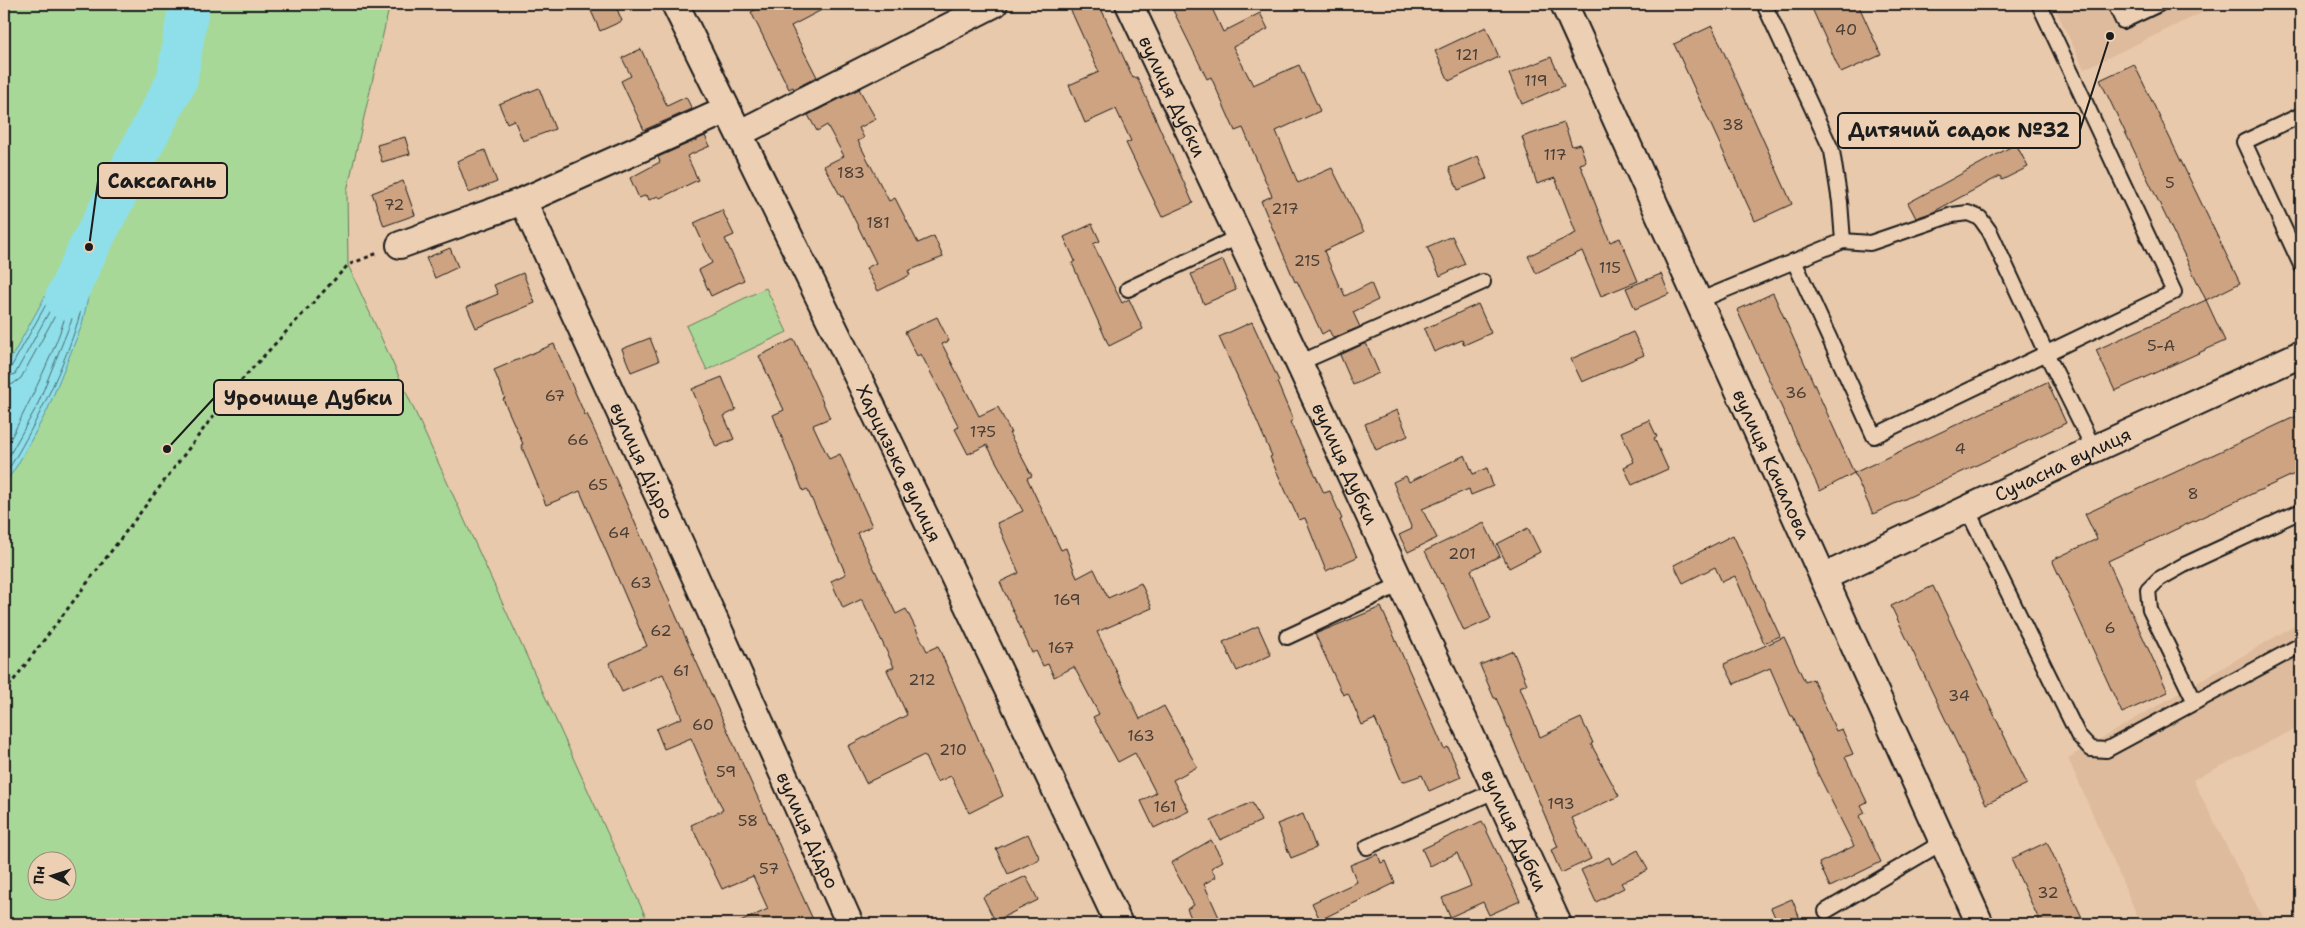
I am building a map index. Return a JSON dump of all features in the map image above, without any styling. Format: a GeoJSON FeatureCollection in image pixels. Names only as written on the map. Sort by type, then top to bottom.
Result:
{"type":"FeatureCollection","features":[{"type":"Feature","properties":{"kind":"street","name":"Харцизька вулиця"},"geometry":{"type":"LineString","coordinates":[[675,4],[740,133],[1019,711],[1119,924]]}},
{"type":"Feature","properties":{"kind":"street"},"geometry":{"type":"LineString","coordinates":[[740,133],[994,4]]}},
{"type":"Feature","properties":{"kind":"street","name":"вулиця Дубки"},"geometry":{"type":"LineString","coordinates":[[1129,4],[1240,236],[1558,924]]}},
{"type":"Feature","properties":{"kind":"street","name":"вулиця Качалова"},"geometry":{"type":"LineString","coordinates":[[1564,4],[1980,924]]}},
{"type":"Feature","properties":{"kind":"street"},"geometry":{"type":"LineString","coordinates":[[400,245],[523,201],[728,110]]}},
{"type":"Feature","properties":{"kind":"street","name":"вулиця Дідро"},"geometry":{"type":"LineString","coordinates":[[523,201],[685,554],[850,924]]}},
{"type":"Feature","properties":{"kind":"street","name":"Сучасна вулиця"},"geometry":{"type":"LineString","coordinates":[[1824,577],[2094,449],[2301,354]]}},
{"type":"Feature","properties":{"kind":"lane"},"geometry":{"type":"LineString","coordinates":[[1764,4],[1832,151],[1843,241]]}},
{"type":"Feature","properties":{"kind":"lane"},"geometry":{"type":"LineString","coordinates":[[1794,261],[1874,436],[2174,292],[2039,4]]}},
{"type":"Feature","properties":{"kind":"lane"},"geometry":{"type":"LineString","coordinates":[[2115,4],[2122,21],[2159,4]]}},
{"type":"Feature","properties":{"kind":"lane"},"geometry":{"type":"LineString","coordinates":[[2301,115],[2244,142],[2301,265]]}},
{"type":"Feature","properties":{"kind":"lane"},"geometry":{"type":"LineString","coordinates":[[1698,301],[1843,241],[1870,243],[1952,215],[1968,213],[1980,218],[1990,232],[2094,449]]}},
{"type":"Feature","properties":{"kind":"lane"},"geometry":{"type":"LineString","coordinates":[[2288,237],[2301,231]]}},
{"type":"Feature","properties":{"kind":"lane"},"geometry":{"type":"LineString","coordinates":[[1128,289],[1240,236]]}},
{"type":"Feature","properties":{"kind":"lane"},"geometry":{"type":"LineString","coordinates":[[1299,363],[1483,282]]}},
{"type":"Feature","properties":{"kind":"lane"},"geometry":{"type":"LineString","coordinates":[[1968,509],[2056,693],[2078,735],[2091,749],[2106,750],[2301,645]]}},
{"type":"Feature","properties":{"kind":"lane"},"geometry":{"type":"LineString","coordinates":[[2195,702],[2150,610],[2148,590],[2159,578],[2184,565],[2301,511]]}},
{"type":"Feature","properties":{"kind":"lane"},"geometry":{"type":"LineString","coordinates":[[1287,638],[1402,584]]}},
{"type":"Feature","properties":{"kind":"lane"},"geometry":{"type":"LineString","coordinates":[[1367,847],[1497,790]]}},
{"type":"Feature","properties":{"kind":"lane"},"geometry":{"type":"LineString","coordinates":[[1826,911],[1943,842]]}},
{"type":"Feature","properties":{"kind":"path"},"geometry":{"type":"LineString","coordinates":[[4,693],[236,386],[348,265],[400,245]]}},
{"type":"Feature","properties":{"kind":"shaded area"},"geometry":{"type":"Polygon","coordinates":[[[2053,4],[2220,4],[2084,69],[2053,4]]]}},
{"type":"Feature","properties":{"kind":"shaded area"},"geometry":{"type":"Polygon","coordinates":[[[2301,622],[2301,726],[2193,780],[2266,924],[2141,924],[2068,758],[2301,622]]]}},
{"type":"Feature","properties":{"kind":"green space"},"geometry":{"type":"Polygon","coordinates":[[[4,4],[390,4],[347,191],[348,265],[649,924],[4,924],[4,4]]]}},
{"type":"Feature","properties":{"kind":"green space"},"geometry":{"type":"Polygon","coordinates":[[[766,288],[787,332],[707,370],[686,326],[766,288]]]}},
{"type":"Feature","properties":{"kind":"water"},"geometry":{"type":"Polygon","coordinates":[[[89,247],[92,279],[82,325],[47,411],[18,464],[4,485],[4,371],[59,271],[89,247]]]}},
{"type":"Feature","properties":{"kind":"building"},"geometry":{"type":"Polygon","coordinates":[[[588,4],[615,4],[622,21],[600,31],[588,4]]]}},
{"type":"Feature","properties":{"kind":"building"},"geometry":{"type":"Polygon","coordinates":[[[767,4],[833,4],[791,26],[817,77],[794,89],[793,87],[789,89],[751,12],[767,4]]]}},
{"type":"Feature","properties":{"kind":"building"},"geometry":{"type":"Polygon","coordinates":[[[1068,4],[1099,4],[1133,78],[1137,77],[1193,203],[1162,217],[1126,143],[1131,141],[1116,109],[1085,123],[1069,85],[1099,72],[1068,4]]]}},
{"type":"Feature","properties":{"kind":"building"},"geometry":{"type":"Polygon","coordinates":[[[1170,4],[1210,4],[1223,32],[1260,13],[1268,29],[1233,47],[1253,85],[1299,65],[1320,111],[1276,131],[1298,183],[1332,168],[1364,232],[1324,251],[1345,296],[1371,283],[1378,300],[1353,312],[1360,327],[1333,338],[1329,330],[1322,334],[1297,281],[1295,282],[1261,201],[1272,196],[1243,128],[1235,131],[1211,77],[1207,79],[1170,4]]]}},
{"type":"Feature","properties":{"kind":"building"},"geometry":{"type":"Polygon","coordinates":[[[1810,4],[1858,4],[1881,55],[1841,73],[1810,4]]]}},
{"type":"Feature","properties":{"kind":"building"},"geometry":{"type":"Polygon","coordinates":[[[1712,26],[1792,204],[1755,221],[1674,44],[1712,26]]]}},
{"type":"Feature","properties":{"kind":"building"},"geometry":{"type":"Polygon","coordinates":[[[1486,27],[1499,57],[1449,81],[1435,51],[1486,27]]]}},
{"type":"Feature","properties":{"kind":"building"},"geometry":{"type":"Polygon","coordinates":[[[641,49],[667,106],[686,97],[692,109],[644,130],[621,81],[631,76],[622,58],[641,49]]]}},
{"type":"Feature","properties":{"kind":"building"},"geometry":{"type":"Polygon","coordinates":[[[1551,57],[1564,86],[1522,104],[1509,74],[1551,57]]]}},
{"type":"Feature","properties":{"kind":"building"},"geometry":{"type":"Polygon","coordinates":[[[2134,64],[2240,283],[2206,300],[2100,80],[2134,64]]]}},
{"type":"Feature","properties":{"kind":"building"},"geometry":{"type":"Polygon","coordinates":[[[539,88],[555,129],[523,141],[514,120],[507,123],[499,104],[539,88]]]}},
{"type":"Feature","properties":{"kind":"building"},"geometry":{"type":"Polygon","coordinates":[[[859,89],[876,119],[859,128],[864,138],[858,141],[889,201],[895,198],[918,243],[934,236],[943,257],[908,271],[910,275],[878,291],[866,268],[876,263],[843,196],[841,197],[824,166],[844,156],[827,125],[817,131],[808,115],[859,89]]]}},
{"type":"Feature","properties":{"kind":"building"},"geometry":{"type":"Polygon","coordinates":[[[1564,123],[1572,146],[1580,144],[1586,162],[1580,164],[1610,242],[1620,238],[1638,281],[1601,296],[1582,251],[1536,273],[1528,256],[1576,233],[1555,178],[1537,184],[1522,137],[1564,123]]]}},
{"type":"Feature","properties":{"kind":"building"},"geometry":{"type":"Polygon","coordinates":[[[705,136],[710,146],[687,156],[698,180],[660,198],[658,196],[649,200],[647,195],[639,198],[630,178],[660,162],[658,157],[705,136]]]}},
{"type":"Feature","properties":{"kind":"building"},"geometry":{"type":"Polygon","coordinates":[[[405,137],[410,154],[382,162],[377,145],[405,137]]]}},
{"type":"Feature","properties":{"kind":"building"},"geometry":{"type":"Polygon","coordinates":[[[2016,144],[2028,167],[2002,180],[2000,176],[1933,212],[1916,218],[1908,203],[2016,144]]]}},
{"type":"Feature","properties":{"kind":"building"},"geometry":{"type":"Polygon","coordinates":[[[485,150],[497,182],[469,193],[457,161],[485,150]]]}},
{"type":"Feature","properties":{"kind":"building"},"geometry":{"type":"Polygon","coordinates":[[[1478,156],[1487,179],[1458,190],[1449,168],[1478,156]]]}},
{"type":"Feature","properties":{"kind":"building"},"geometry":{"type":"Polygon","coordinates":[[[403,181],[415,215],[384,226],[372,193],[403,181]]]}},
{"type":"Feature","properties":{"kind":"building"},"geometry":{"type":"Polygon","coordinates":[[[722,210],[734,235],[725,239],[744,280],[711,296],[699,270],[712,263],[694,223],[722,210]]]}},
{"type":"Feature","properties":{"kind":"building"},"geometry":{"type":"Polygon","coordinates":[[[1092,224],[1100,241],[1093,244],[1122,303],[1129,299],[1143,329],[1109,346],[1072,263],[1075,261],[1064,237],[1092,224]]]}},
{"type":"Feature","properties":{"kind":"building"},"geometry":{"type":"Polygon","coordinates":[[[1452,236],[1465,264],[1440,276],[1427,247],[1452,236]]]}},
{"type":"Feature","properties":{"kind":"building"},"geometry":{"type":"Polygon","coordinates":[[[450,248],[458,267],[435,278],[426,258],[450,248]]]}},
{"type":"Feature","properties":{"kind":"building"},"geometry":{"type":"Polygon","coordinates":[[[1223,260],[1236,290],[1204,304],[1191,274],[1223,260]]]}},
{"type":"Feature","properties":{"kind":"building"},"geometry":{"type":"Polygon","coordinates":[[[523,273],[535,303],[476,328],[467,307],[498,294],[494,285],[523,273]]]}},
{"type":"Feature","properties":{"kind":"building"},"geometry":{"type":"Polygon","coordinates":[[[1661,274],[1669,294],[1635,309],[1626,288],[1661,274]]]}},
{"type":"Feature","properties":{"kind":"building"},"geometry":{"type":"Polygon","coordinates":[[[1773,293],[1854,473],[1820,491],[1737,310],[1773,293]]]}},
{"type":"Feature","properties":{"kind":"building"},"geometry":{"type":"Polygon","coordinates":[[[2206,300],[2225,341],[2115,391],[2096,350],[2206,300]]]}},
{"type":"Feature","properties":{"kind":"building"},"geometry":{"type":"Polygon","coordinates":[[[1478,304],[1491,333],[1464,345],[1462,340],[1434,352],[1424,329],[1478,304]]]}},
{"type":"Feature","properties":{"kind":"building"},"geometry":{"type":"Polygon","coordinates":[[[937,317],[949,341],[942,344],[979,416],[998,407],[1011,433],[1009,433],[1032,476],[1027,478],[1061,550],[1066,548],[1077,578],[1094,569],[1108,598],[1141,583],[1152,608],[1097,632],[1140,719],[1164,706],[1197,767],[1173,780],[1189,811],[1154,828],[1141,801],[1156,793],[1135,753],[1118,762],[1093,717],[1099,714],[1074,667],[1054,677],[1048,664],[1043,666],[1036,651],[1032,653],[1000,582],[1019,573],[997,523],[1023,511],[987,445],[968,454],[955,429],[959,427],[921,354],[917,356],[905,332],[937,317]]]}},
{"type":"Feature","properties":{"kind":"building"},"geometry":{"type":"Polygon","coordinates":[[[1252,322],[1279,381],[1277,382],[1293,420],[1290,422],[1324,493],[1330,491],[1342,519],[1340,520],[1357,557],[1326,571],[1305,518],[1299,520],[1270,457],[1272,456],[1219,337],[1252,322]]]}},
{"type":"Feature","properties":{"kind":"building"},"geometry":{"type":"Polygon","coordinates":[[[1633,332],[1644,355],[1582,382],[1571,359],[1633,332]]]}},
{"type":"Feature","properties":{"kind":"building"},"geometry":{"type":"Polygon","coordinates":[[[650,338],[659,361],[631,372],[622,349],[650,338]]]}},
{"type":"Feature","properties":{"kind":"building"},"geometry":{"type":"Polygon","coordinates":[[[794,339],[830,418],[813,425],[829,459],[840,454],[872,526],[857,533],[896,614],[906,609],[927,651],[938,646],[1003,796],[969,813],[951,776],[937,782],[924,755],[866,783],[848,746],[907,715],[887,670],[894,667],[862,599],[843,608],[831,581],[846,574],[807,489],[803,491],[773,415],[784,410],[759,356],[794,339]]]}},
{"type":"Feature","properties":{"kind":"building"},"geometry":{"type":"Polygon","coordinates":[[[1366,343],[1379,373],[1353,385],[1340,355],[1366,343]]]}},
{"type":"Feature","properties":{"kind":"building"},"geometry":{"type":"Polygon","coordinates":[[[554,344],[815,924],[736,924],[768,909],[753,876],[722,889],[691,825],[723,810],[691,738],[664,749],[656,729],[682,718],[663,674],[622,692],[609,663],[647,646],[580,491],[546,505],[521,445],[523,444],[503,399],[505,398],[494,370],[554,344]]]}},
{"type":"Feature","properties":{"kind":"building"},"geometry":{"type":"Polygon","coordinates":[[[722,377],[736,410],[724,416],[734,439],[716,447],[692,389],[722,377]]]}},
{"type":"Feature","properties":{"kind":"building"},"geometry":{"type":"Polygon","coordinates":[[[2047,382],[2066,423],[1873,514],[1854,473],[2047,382]]]}},
{"type":"Feature","properties":{"kind":"building"},"geometry":{"type":"Polygon","coordinates":[[[1397,410],[1408,436],[1376,450],[1365,424],[1397,410]]]}},
{"type":"Feature","properties":{"kind":"building"},"geometry":{"type":"Polygon","coordinates":[[[2301,414],[2301,471],[2108,561],[2168,692],[2122,713],[2052,560],[2097,539],[2085,514],[2301,414]]]}},
{"type":"Feature","properties":{"kind":"building"},"geometry":{"type":"Polygon","coordinates":[[[1649,420],[1657,437],[1654,438],[1668,469],[1632,485],[1624,467],[1634,462],[1621,432],[1649,420]]]}},
{"type":"Feature","properties":{"kind":"building"},"geometry":{"type":"Polygon","coordinates":[[[1465,455],[1473,474],[1487,468],[1493,486],[1471,495],[1469,489],[1422,509],[1437,538],[1408,552],[1399,535],[1412,529],[1393,482],[1406,476],[1409,482],[1465,455]]]}},
{"type":"Feature","properties":{"kind":"building"},"geometry":{"type":"Polygon","coordinates":[[[1484,523],[1500,556],[1471,570],[1491,619],[1464,631],[1425,551],[1484,523]]]}},
{"type":"Feature","properties":{"kind":"building"},"geometry":{"type":"Polygon","coordinates":[[[1528,528],[1540,552],[1509,568],[1497,544],[1528,528]]]}},
{"type":"Feature","properties":{"kind":"building"},"geometry":{"type":"Polygon","coordinates":[[[1733,535],[1780,636],[1764,643],[1735,576],[1722,582],[1715,567],[1683,583],[1674,565],[1733,535]]]}},
{"type":"Feature","properties":{"kind":"building"},"geometry":{"type":"Polygon","coordinates":[[[1933,586],[2027,784],[1986,804],[1891,606],[1933,586]]]}},
{"type":"Feature","properties":{"kind":"building"},"geometry":{"type":"Polygon","coordinates":[[[1381,607],[1444,749],[1448,747],[1461,777],[1429,791],[1422,775],[1402,782],[1375,719],[1362,725],[1348,693],[1343,695],[1315,634],[1381,607]]]}},
{"type":"Feature","properties":{"kind":"building"},"geometry":{"type":"Polygon","coordinates":[[[1258,626],[1271,655],[1237,671],[1223,642],[1258,626]]]}},
{"type":"Feature","properties":{"kind":"building"},"geometry":{"type":"Polygon","coordinates":[[[1784,637],[1805,682],[1813,679],[1836,731],[1842,729],[1853,754],[1845,757],[1867,802],[1861,805],[1865,813],[1859,816],[1881,862],[1830,887],[1819,863],[1854,846],[1816,770],[1793,716],[1791,716],[1770,668],[1734,684],[1724,664],[1784,637]]]}},
{"type":"Feature","properties":{"kind":"building"},"geometry":{"type":"Polygon","coordinates":[[[1513,651],[1527,684],[1520,687],[1540,737],[1581,718],[1593,743],[1591,744],[1619,796],[1572,818],[1591,859],[1561,873],[1551,850],[1558,847],[1496,698],[1494,698],[1480,665],[1513,651]]]}},
{"type":"Feature","properties":{"kind":"building"},"geometry":{"type":"Polygon","coordinates":[[[1252,802],[1261,821],[1220,840],[1211,821],[1252,802]]]}},
{"type":"Feature","properties":{"kind":"building"},"geometry":{"type":"Polygon","coordinates":[[[1303,814],[1316,848],[1291,858],[1277,824],[1303,814]]]}},
{"type":"Feature","properties":{"kind":"building"},"geometry":{"type":"Polygon","coordinates":[[[1482,821],[1520,901],[1489,915],[1483,902],[1450,917],[1442,898],[1471,886],[1457,853],[1430,866],[1422,849],[1482,821]]]}},
{"type":"Feature","properties":{"kind":"building"},"geometry":{"type":"Polygon","coordinates":[[[1028,834],[1040,859],[1008,874],[996,849],[1028,834]]]}},
{"type":"Feature","properties":{"kind":"building"},"geometry":{"type":"Polygon","coordinates":[[[1211,840],[1223,861],[1211,868],[1216,877],[1204,884],[1222,924],[1205,924],[1204,922],[1194,924],[1187,909],[1194,905],[1171,863],[1211,840]]]}},
{"type":"Feature","properties":{"kind":"building"},"geometry":{"type":"Polygon","coordinates":[[[2047,842],[2085,924],[2041,924],[2011,859],[2047,842]]]}},
{"type":"Feature","properties":{"kind":"building"},"geometry":{"type":"Polygon","coordinates":[[[1638,850],[1648,870],[1621,883],[1624,888],[1596,902],[1581,870],[1609,857],[1612,864],[1638,850]]]}},
{"type":"Feature","properties":{"kind":"building"},"geometry":{"type":"Polygon","coordinates":[[[1378,854],[1381,863],[1386,861],[1395,883],[1320,920],[1312,903],[1357,882],[1350,865],[1378,854]]]}},
{"type":"Feature","properties":{"kind":"building"},"geometry":{"type":"Polygon","coordinates":[[[1026,876],[1038,900],[995,921],[983,897],[1026,876]]]}},
{"type":"Feature","properties":{"kind":"building"},"geometry":{"type":"Polygon","coordinates":[[[1792,899],[1802,924],[1778,924],[1771,908],[1792,899]]]}},
{"type":"Feature","properties":{"kind":"waterway"},"geometry":{"type":"LineString","coordinates":[[65,299],[89,247],[177,80],[189,4]]}},
{"type":"Feature","properties":{"kind":"place","name":"Дитячий садок №32"},"geometry":{"type":"Point","coordinates":[2110,36]}},
{"type":"Feature","properties":{"kind":"place","name":"Саксагань"},"geometry":{"type":"Point","coordinates":[89,247]}},
{"type":"Feature","properties":{"kind":"place","name":"Урочище Дубки"},"geometry":{"type":"Point","coordinates":[167,449]}}]}
